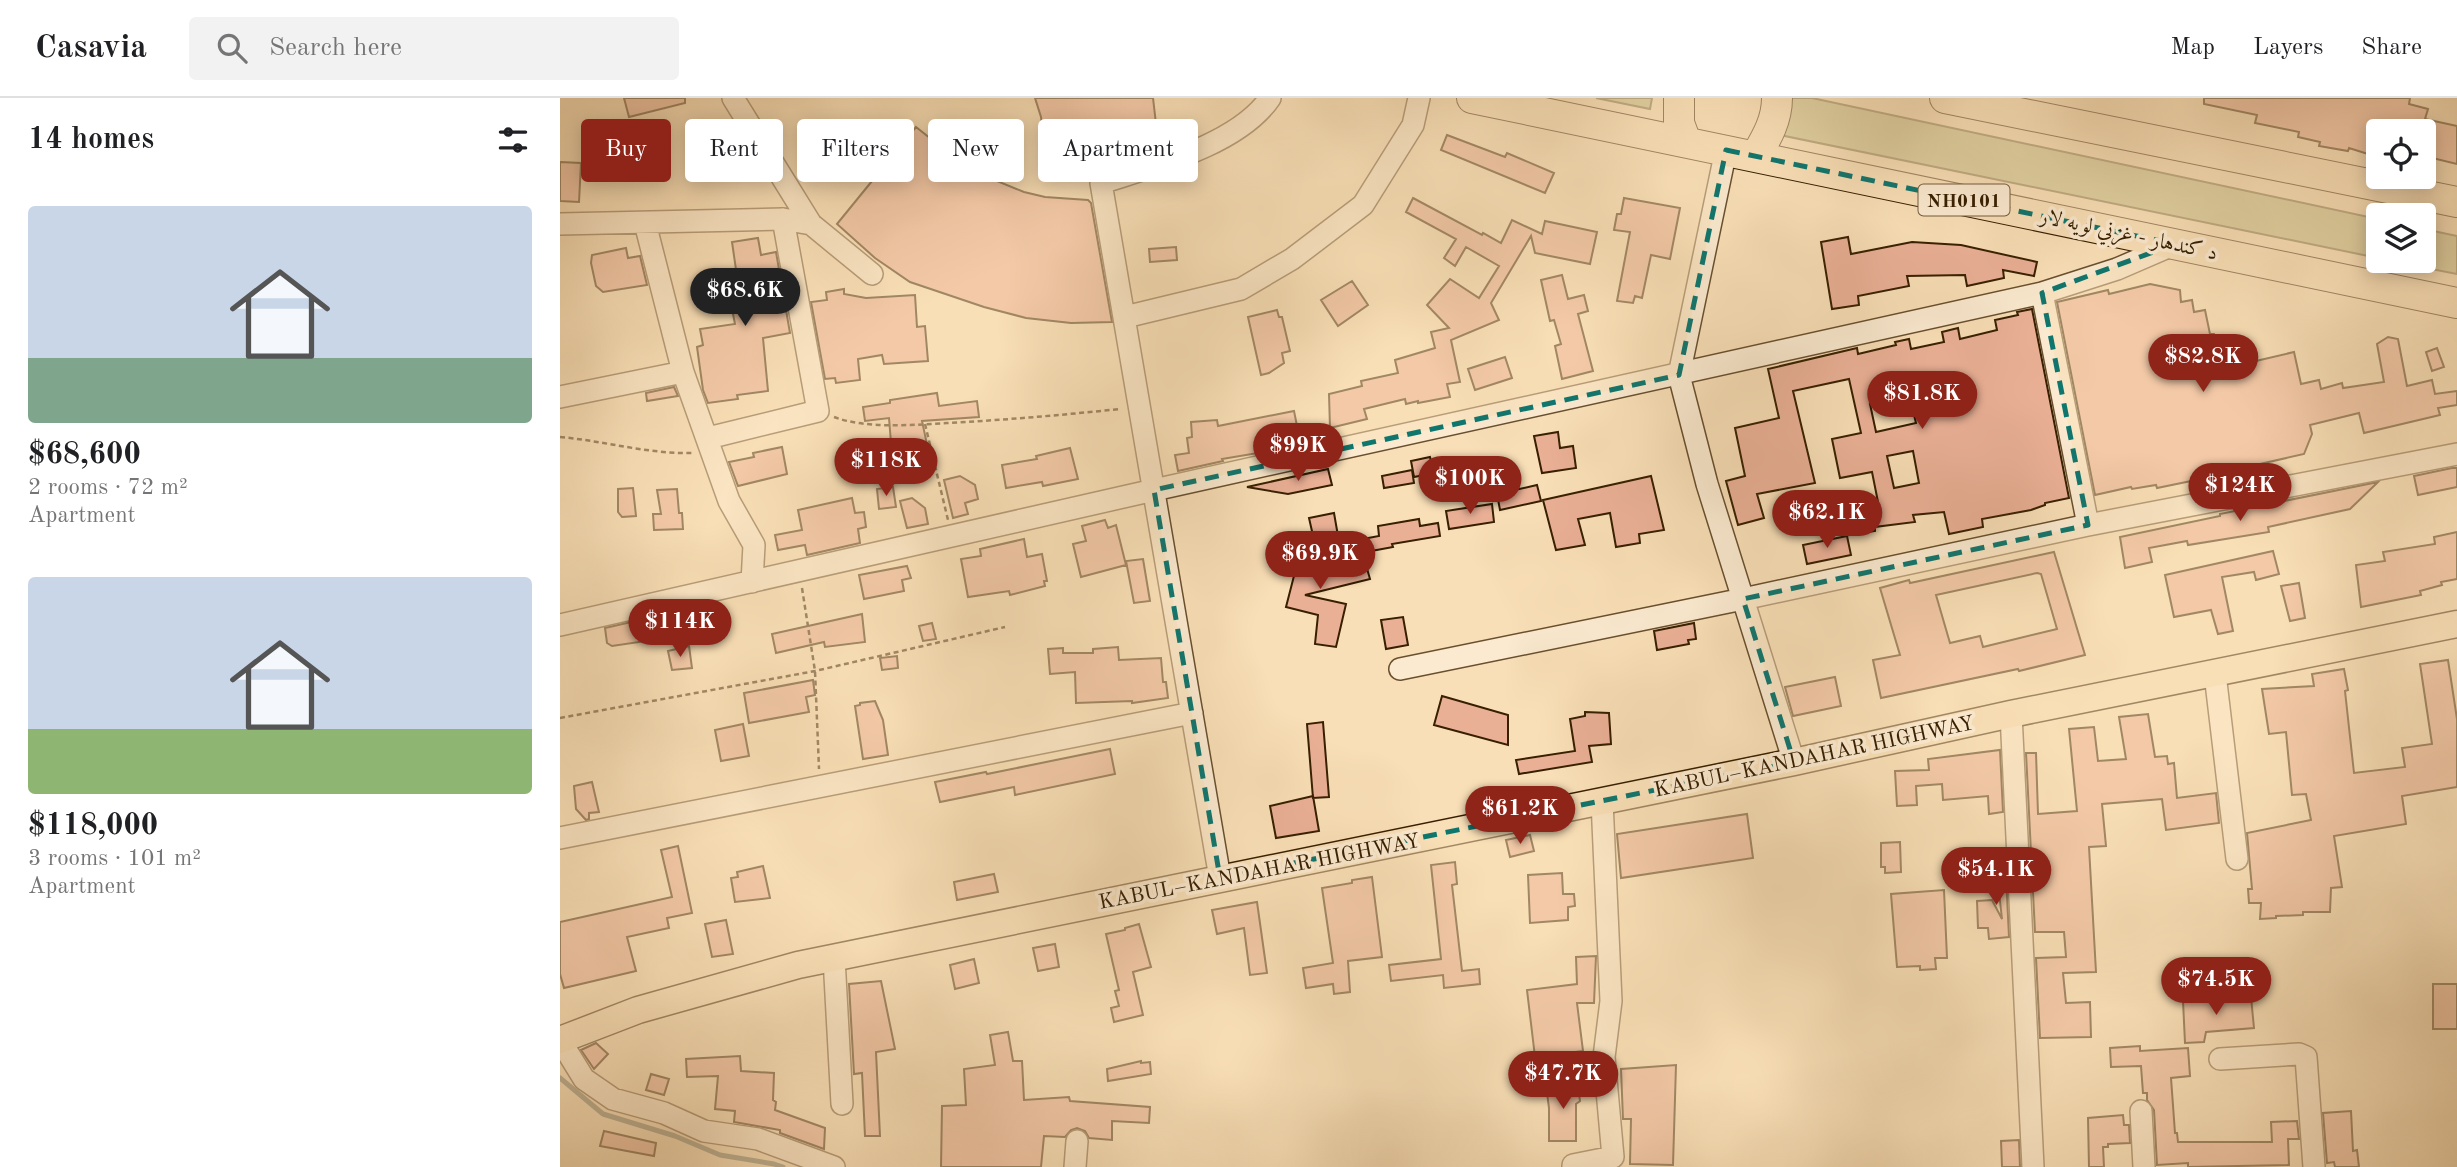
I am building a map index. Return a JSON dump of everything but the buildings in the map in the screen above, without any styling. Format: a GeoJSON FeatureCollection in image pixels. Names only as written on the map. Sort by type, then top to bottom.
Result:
{"type":"FeatureCollection","features":[{"type":"Feature","properties":{"kind":"highway","name":"د کندهار - غزني لويه لار"},"geometry":{"type":"LineString","coordinates":[[1472,98],[2457,303]]}},
{"type":"Feature","properties":{"kind":"highway"},"geometry":{"type":"LineString","coordinates":[[1679,98],[1679,123],[1686,142]]}},
{"type":"Feature","properties":{"kind":"highway"},"geometry":{"type":"LineString","coordinates":[[1756,156],[1769,134],[1777,109],[1777,98]]}},
{"type":"Feature","properties":{"kind":"highway"},"geometry":{"type":"LineString","coordinates":[[1945,98],[2457,202]]}},
{"type":"Feature","properties":{"kind":"main road","name":"KABUL–KANDAHAR HIGHWAY"},"geometry":{"type":"LineString","coordinates":[[560,1040],[638,1010],[798,965],[1602,802],[2011,714],[2457,624]]}},
{"type":"Feature","properties":{"kind":"street"},"geometry":{"type":"LineString","coordinates":[[733,98],[811,224],[872,274]]}},
{"type":"Feature","properties":{"kind":"street"},"geometry":{"type":"LineString","coordinates":[[1220,878],[1101,183],[1170,162],[1199,149],[1250,120],[1270,98]]}},
{"type":"Feature","properties":{"kind":"street"},"geometry":{"type":"LineString","coordinates":[[1125,317],[1241,289],[1292,259],[1363,205],[1413,125],[1419,98]]}},
{"type":"Feature","properties":{"kind":"street"},"geometry":{"type":"LineString","coordinates":[[1726,149],[1679,375],[1707,484],[1794,762]]}},
{"type":"Feature","properties":{"kind":"street"},"geometry":{"type":"LineString","coordinates":[[560,224],[783,219],[811,224]]}},
{"type":"Feature","properties":{"kind":"street"},"geometry":{"type":"LineString","coordinates":[[710,445],[818,411],[783,219]]}},
{"type":"Feature","properties":{"kind":"street"},"geometry":{"type":"LineString","coordinates":[[645,223],[683,372],[730,501],[754,545],[752,582]]}},
{"type":"Feature","properties":{"kind":"street"},"geometry":{"type":"LineString","coordinates":[[560,625],[2042,293],[2117,269],[2175,244]]}},
{"type":"Feature","properties":{"kind":"street"},"geometry":{"type":"LineString","coordinates":[[2042,293],[2088,525]]}},
{"type":"Feature","properties":{"kind":"street"},"geometry":{"type":"LineString","coordinates":[[560,397],[683,372]]}},
{"type":"Feature","properties":{"kind":"street"},"geometry":{"type":"LineString","coordinates":[[1400,669],[2088,525],[2457,454]]}},
{"type":"Feature","properties":{"kind":"street"},"geometry":{"type":"LineString","coordinates":[[2215,674],[2237,859]]}},
{"type":"Feature","properties":{"kind":"street"},"geometry":{"type":"LineString","coordinates":[[560,838],[1192,713]]}},
{"type":"Feature","properties":{"kind":"street"},"geometry":{"type":"LineString","coordinates":[[2011,714],[2033,1167]]}},
{"type":"Feature","properties":{"kind":"street"},"geometry":{"type":"LineString","coordinates":[[1573,1167],[1613,1157],[1604,1057],[1611,1001],[1602,802]]}},
{"type":"Feature","properties":{"kind":"street"},"geometry":{"type":"LineString","coordinates":[[834,958],[842,1104]]}},
{"type":"Feature","properties":{"kind":"street"},"geometry":{"type":"LineString","coordinates":[[560,1040],[584,1079],[613,1100],[664,1112],[704,1131],[758,1139],[834,1167]]}},
{"type":"Feature","properties":{"kind":"street"},"geometry":{"type":"LineString","coordinates":[[2220,1059],[2299,1054],[2306,1057],[2314,1167]]}},
{"type":"Feature","properties":{"kind":"street"},"geometry":{"type":"LineString","coordinates":[[2141,1111],[2144,1167]]}},
{"type":"Feature","properties":{"kind":"street"},"geometry":{"type":"LineString","coordinates":[[1075,1167],[1077,1141]]}},
{"type":"Feature","properties":{"kind":"path"},"geometry":{"type":"LineString","coordinates":[[818,411],[847,422],[925,424],[1027,419],[1140,407]]}},
{"type":"Feature","properties":{"kind":"path"},"geometry":{"type":"LineString","coordinates":[[925,424],[953,536]]}},
{"type":"Feature","properties":{"kind":"path"},"geometry":{"type":"LineString","coordinates":[[560,437],[587,439],[644,451],[710,445]]}},
{"type":"Feature","properties":{"kind":"path"},"geometry":{"type":"LineString","coordinates":[[800,571],[815,671],[820,786]]}},
{"type":"Feature","properties":{"kind":"path"},"geometry":{"type":"LineString","coordinates":[[560,718],[815,671],[1005,627]]}},
{"type":"Feature","properties":{"kind":"highlighted area"},"geometry":{"type":"Polygon","coordinates":[[[1726,150],[2175,244],[2042,293],[2088,525],[1743,599],[1794,762],[1220,878],[1154,490],[1679,375],[1726,150]]]}},
{"type":"Feature","properties":{"kind":"shaded area"},"geometry":{"type":"Polygon","coordinates":[[[1596,98],[1652,98],[1650,109],[1596,98]]]}},
{"type":"Feature","properties":{"kind":"shaded area"},"geometry":{"type":"Polygon","coordinates":[[[1782,98],[1812,98],[2366,216],[2366,256],[1775,134],[1782,98]]]}},
{"type":"Feature","properties":{"kind":"shaded area"},"geometry":{"type":"Polygon","coordinates":[[[2436,232],[2457,236],[2457,274],[2436,270],[2436,232]]]}},
{"type":"Feature","properties":{"kind":"waterway"},"geometry":{"type":"LineString","coordinates":[[560,1078],[603,1114],[675,1136],[720,1155],[783,1167]]}}]}
